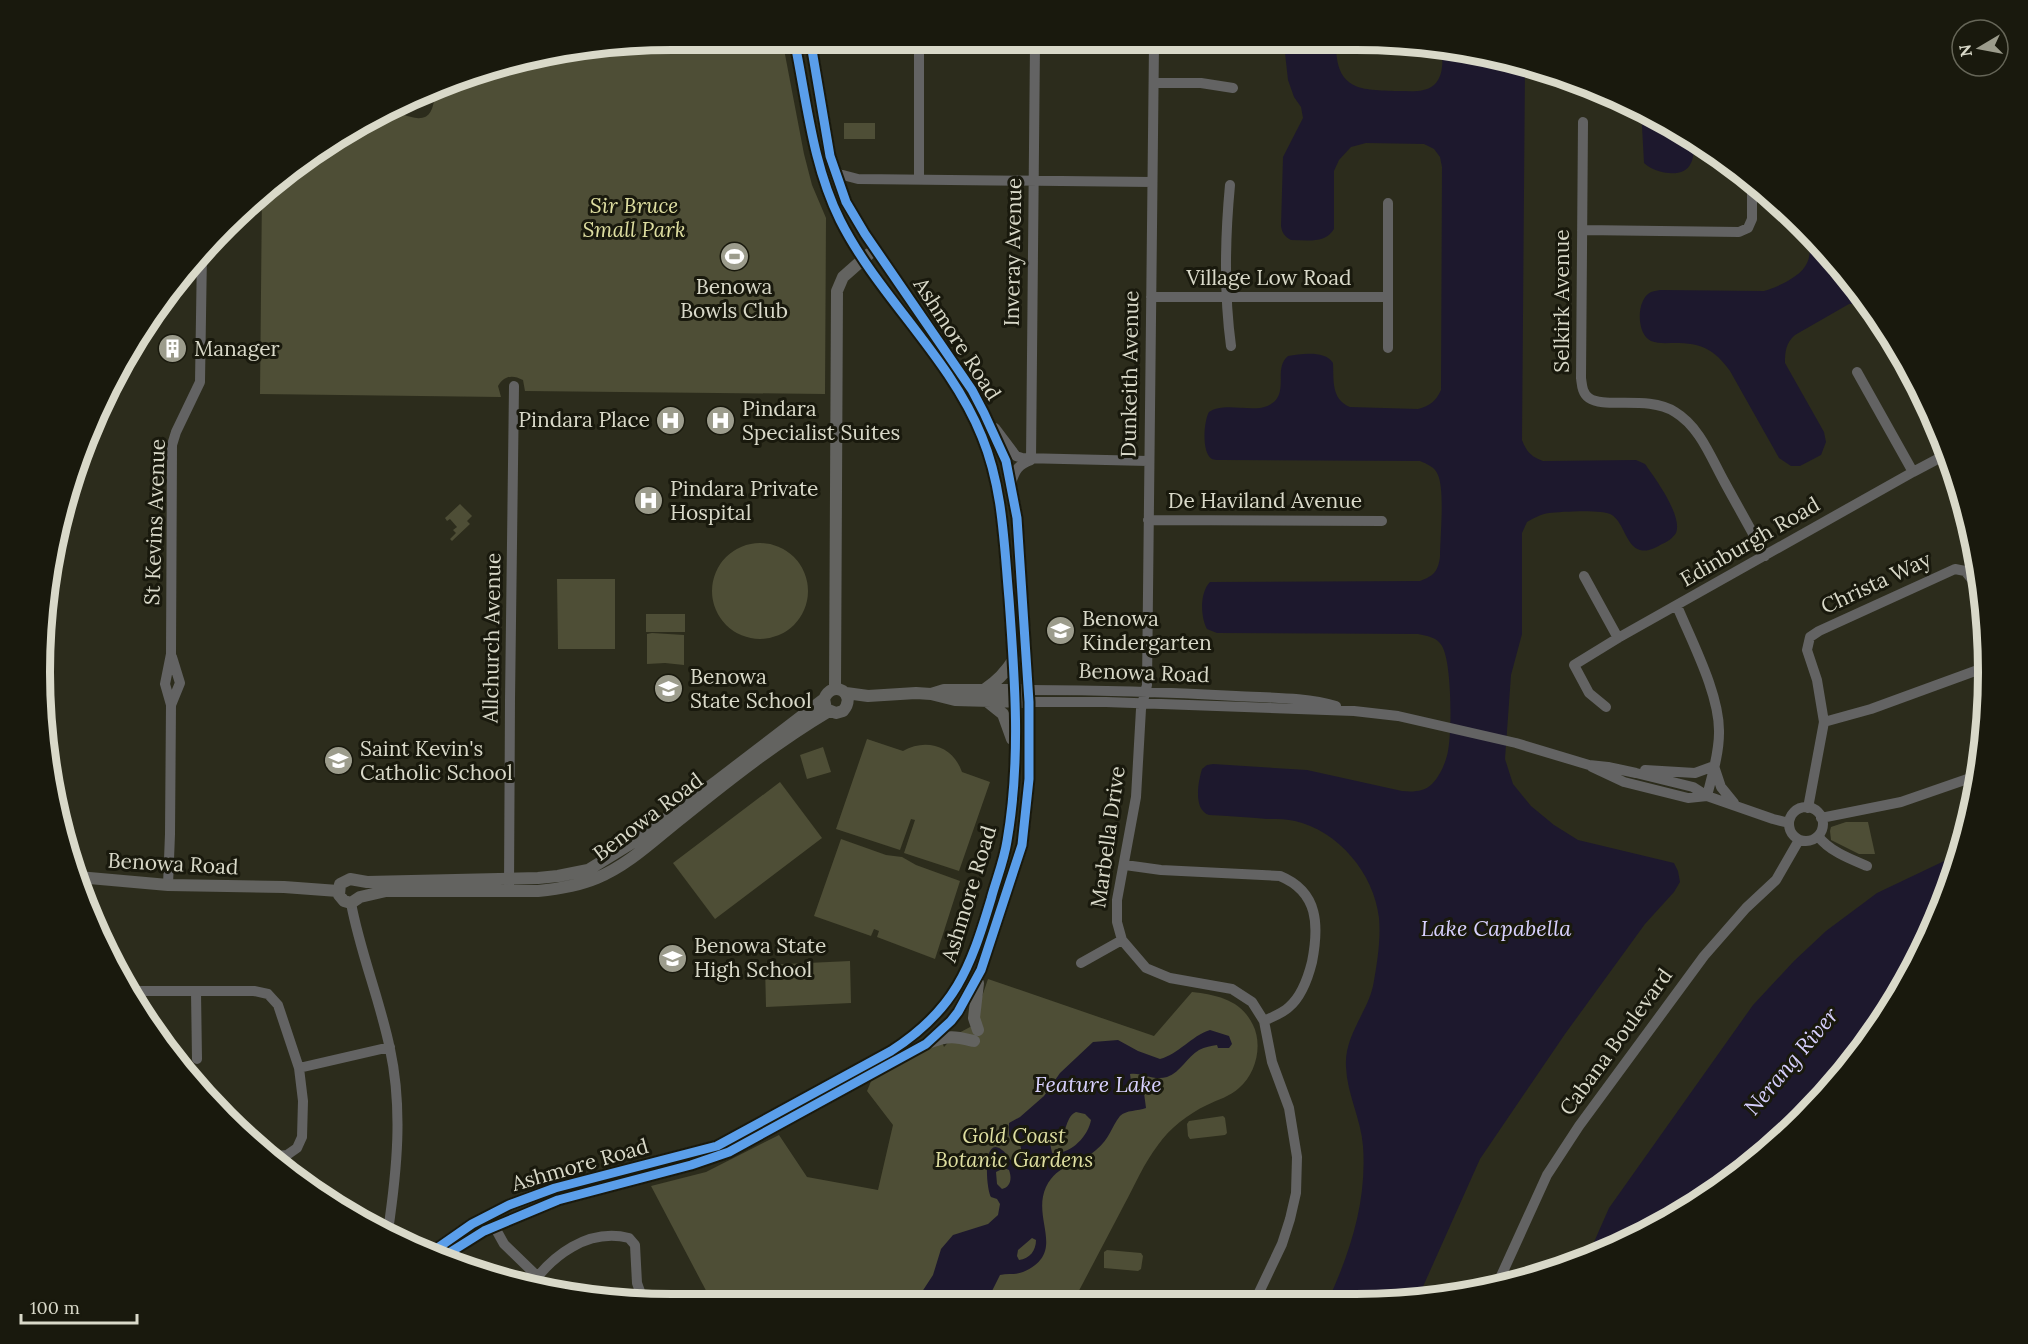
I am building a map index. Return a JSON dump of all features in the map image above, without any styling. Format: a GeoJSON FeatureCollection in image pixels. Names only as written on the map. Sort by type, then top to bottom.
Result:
{"type":"FeatureCollection","features":[{"type":"Feature","properties":{"kind":"main road","name":"Ashmore Road"},"geometry":{"type":"LineString","coordinates":[[437,1248],[472,1224],[509,1204],[555,1188],[717,1146],[891,1051],[930,1022],[958,985],[979,941],[1007,844],[1016,748],[1014,659],[997,484],[985,445],[962,398],[864,258],[841,221],[825,185],[796,50]]}},
{"type":"Feature","properties":{"kind":"main road","name":"Ashmore Road"},"geometry":{"type":"LineString","coordinates":[[449,1253],[494,1227],[558,1200],[691,1166],[729,1152],[926,1044],[958,1012],[981,970],[1022,845],[1028,788],[1029,696],[1017,518],[1006,461],[972,390],[875,250],[846,202],[834,170],[812,50]]}},
{"type":"Feature","properties":{"kind":"main road"},"geometry":{"type":"LineString","coordinates":[[843,695],[827,692],[824,706],[836,713],[843,711],[843,695],[837,291],[843,277],[875,250]]}},
{"type":"Feature","properties":{"kind":"main road"},"geometry":{"type":"LineString","coordinates":[[1014,659],[986,696],[1003,714],[1016,748]]}},
{"type":"Feature","properties":{"kind":"main road","name":"Benowa Road"},"geometry":{"type":"LineString","coordinates":[[843,695],[931,694],[944,690],[986,696],[1029,696]]}},
{"type":"Feature","properties":{"kind":"main road","name":"Benowa Road"},"geometry":{"type":"LineString","coordinates":[[356,900],[387,891],[509,885],[588,870],[609,859],[703,792],[824,699]]}},
{"type":"Feature","properties":{"kind":"main road","name":"Benowa Road"},"geometry":{"type":"LineString","coordinates":[[357,881],[559,888],[597,878],[612,871],[765,754],[829,711]]}},
{"type":"Feature","properties":{"kind":"main road","name":"Benowa Road"},"geometry":{"type":"LineString","coordinates":[[85,878],[168,885],[272,886],[338,891]]}},
{"type":"Feature","properties":{"kind":"main road"},"geometry":{"type":"LineString","coordinates":[[346,880],[357,881],[362,890],[356,900],[344,901],[338,891],[340,884],[346,880]]}},
{"type":"Feature","properties":{"kind":"main road"},"geometry":{"type":"LineString","coordinates":[[926,1044],[943,1037],[976,1036],[975,1000],[981,970]]}},
{"type":"Feature","properties":{"kind":"street"},"geometry":{"type":"LineString","coordinates":[[918,179],[919,50]]}},
{"type":"Feature","properties":{"kind":"street","name":"Inveray Avenue"},"geometry":{"type":"LineString","coordinates":[[1031,460],[1035,50]]}},
{"type":"Feature","properties":{"kind":"street","name":"Dunkeith Avenue"},"geometry":{"type":"LineString","coordinates":[[1143,705],[1146,691],[1154,50]]}},
{"type":"Feature","properties":{"kind":"street"},"geometry":{"type":"LineString","coordinates":[[1154,82],[1201,83],[1233,88]]}},
{"type":"Feature","properties":{"kind":"street","name":"Selkirk Avenue"},"geometry":{"type":"LineString","coordinates":[[1583,122],[1581,378],[1584,393],[1598,402],[1658,404],[1669,408],[1687,421],[1702,441],[1765,556]]}},
{"type":"Feature","properties":{"kind":"street"},"geometry":{"type":"LineString","coordinates":[[834,170],[839,174],[858,179],[1152,182]]}},
{"type":"Feature","properties":{"kind":"street"},"geometry":{"type":"LineString","coordinates":[[846,202],[849,189],[858,179]]}},
{"type":"Feature","properties":{"kind":"street"},"geometry":{"type":"LineString","coordinates":[[1230,185],[1227,213],[1227,297],[1231,346]]}},
{"type":"Feature","properties":{"kind":"street"},"geometry":{"type":"LineString","coordinates":[[1582,230],[1739,232],[1748,228],[1752,219],[1752,192]]}},
{"type":"Feature","properties":{"kind":"street"},"geometry":{"type":"LineString","coordinates":[[1388,203],[1388,348]]}},
{"type":"Feature","properties":{"kind":"street","name":"St Kevins Avenue"},"geometry":{"type":"LineString","coordinates":[[168,885],[171,705],[166,680],[171,654],[172,445],[200,382],[202,265]]}},
{"type":"Feature","properties":{"kind":"street","name":"Village Low Road"},"geometry":{"type":"LineString","coordinates":[[1151,297],[1387,297]]}},
{"type":"Feature","properties":{"kind":"street"},"geometry":{"type":"LineString","coordinates":[[1857,372],[1913,472]]}},
{"type":"Feature","properties":{"kind":"street","name":"Allchurch Avenue"},"geometry":{"type":"LineString","coordinates":[[509,885],[514,386]]}},
{"type":"Feature","properties":{"kind":"street"},"geometry":{"type":"LineString","coordinates":[[984,413],[1016,456],[1031,460],[1148,461]]}},
{"type":"Feature","properties":{"kind":"street","name":"Edinburgh Road"},"geometry":{"type":"LineString","coordinates":[[1606,707],[1589,693],[1574,665],[1618,638],[1940,458]]}},
{"type":"Feature","properties":{"kind":"street"},"geometry":{"type":"LineString","coordinates":[[1011,483],[1014,471],[1031,460]]}},
{"type":"Feature","properties":{"kind":"street","name":"De Haviland Avenue"},"geometry":{"type":"LineString","coordinates":[[1148,520],[1382,521]]}},
{"type":"Feature","properties":{"kind":"street","name":"Christa Way"},"geometry":{"type":"LineString","coordinates":[[1808,807],[1824,722],[1817,680],[1807,647],[1810,637],[1814,633],[1955,569],[1965,571],[1971,579]]}},
{"type":"Feature","properties":{"kind":"street"},"geometry":{"type":"LineString","coordinates":[[1584,576],[1618,638]]}},
{"type":"Feature","properties":{"kind":"street"},"geometry":{"type":"LineString","coordinates":[[1677,606],[1718,711],[1719,741],[1707,796]]}},
{"type":"Feature","properties":{"kind":"street","name":"St Kevins Avenue"},"geometry":{"type":"LineString","coordinates":[[171,654],[180,685],[171,705]]}},
{"type":"Feature","properties":{"kind":"street"},"geometry":{"type":"LineString","coordinates":[[1824,722],[1871,709],[1978,670]]}},
{"type":"Feature","properties":{"kind":"street"},"geometry":{"type":"LineString","coordinates":[[166,680],[170,677],[178,679]]}},
{"type":"Feature","properties":{"kind":"street","name":"Benowa Road"},"geometry":{"type":"LineString","coordinates":[[1029,696],[1146,691],[1326,703],[1354,711]]}},
{"type":"Feature","properties":{"kind":"street","name":"Benowa Road"},"geometry":{"type":"LineString","coordinates":[[1029,696],[1143,705],[1354,711],[1398,716],[1516,744],[1589,765],[1636,773],[1692,788],[1707,796],[1789,823]]}},
{"type":"Feature","properties":{"kind":"street","name":"Marbella Drive"},"geometry":{"type":"LineString","coordinates":[[1122,939],[1117,922],[1118,900],[1136,796],[1143,705]]}},
{"type":"Feature","properties":{"kind":"street","name":"Benowa Road"},"geometry":{"type":"LineString","coordinates":[[1589,765],[1624,782],[1688,798],[1707,796]]}},
{"type":"Feature","properties":{"kind":"street"},"geometry":{"type":"LineString","coordinates":[[1636,773],[1644,770],[1695,773],[1714,766]]}},
{"type":"Feature","properties":{"kind":"street"},"geometry":{"type":"LineString","coordinates":[[1714,766],[1721,787],[1736,805]]}},
{"type":"Feature","properties":{"kind":"street"},"geometry":{"type":"LineString","coordinates":[[1821,818],[1901,802],[1969,778]]}},
{"type":"Feature","properties":{"kind":"street"},"geometry":{"type":"LineString","coordinates":[[1808,807],[1818,813],[1822,828],[1818,836],[1807,841],[1798,840],[1792,834],[1789,823],[1797,810],[1808,807]]}},
{"type":"Feature","properties":{"kind":"street"},"geometry":{"type":"LineString","coordinates":[[1818,836],[1824,844],[1867,866]]}},
{"type":"Feature","properties":{"kind":"street","name":"Cabana Boulevard"},"geometry":{"type":"LineString","coordinates":[[1500,1277],[1546,1175],[1579,1126],[1704,956],[1746,908],[1776,880],[1798,840]]}},
{"type":"Feature","properties":{"kind":"street"},"geometry":{"type":"LineString","coordinates":[[1125,865],[1161,870],[1280,876],[1294,882],[1309,899],[1316,918],[1316,941],[1308,981],[1289,1007],[1264,1021]]}},
{"type":"Feature","properties":{"kind":"street"},"geometry":{"type":"LineString","coordinates":[[356,900],[396,1078],[397,1170],[389,1226]]}},
{"type":"Feature","properties":{"kind":"street"},"geometry":{"type":"LineString","coordinates":[[1081,963],[1122,939],[1146,968],[1170,978],[1232,989],[1252,1002],[1264,1021],[1272,1062],[1288,1108],[1297,1157],[1296,1193],[1290,1219],[1282,1244],[1258,1294]]}},
{"type":"Feature","properties":{"kind":"street"},"geometry":{"type":"LineString","coordinates":[[138,991],[254,991],[268,994],[278,1005],[299,1068],[303,1101],[302,1137],[297,1148],[287,1155],[280,1155]]}},
{"type":"Feature","properties":{"kind":"street"},"geometry":{"type":"LineString","coordinates":[[196,992],[197,1059]]}},
{"type":"Feature","properties":{"kind":"street"},"geometry":{"type":"LineString","coordinates":[[299,1068],[390,1047]]}},
{"type":"Feature","properties":{"kind":"street"},"geometry":{"type":"LineString","coordinates":[[494,1227],[504,1244],[537,1276]]}},
{"type":"Feature","properties":{"kind":"street"},"geometry":{"type":"LineString","coordinates":[[535,1279],[552,1260],[568,1248],[614,1234],[629,1238],[635,1245],[637,1283],[641,1293]]}},
{"type":"Feature","properties":{"kind":"green space","name":"Sir Bruce Small Park"},"geometry":{"type":"Polygon","coordinates":[[[784,50],[804,154],[812,185],[826,218],[825,394],[525,391],[523,380],[512,377],[506,378],[498,386],[501,397],[260,394],[262,204],[326,154],[361,133],[399,113],[410,117],[424,118],[432,109],[434,97],[511,71],[551,61],[591,55],[631,51],[784,50]]]}},
{"type":"Feature","properties":{"kind":"green space"},"geometry":{"type":"Polygon","coordinates":[[[844,123],[875,123],[875,139],[844,139],[844,123]]]}},
{"type":"Feature","properties":{"kind":"green space"},"geometry":{"type":"Polygon","coordinates":[[[460,504],[472,516],[467,521],[470,524],[452,541],[450,539],[456,533],[453,530],[457,527],[450,519],[447,521],[445,518],[460,504]]]}},
{"type":"Feature","properties":{"kind":"green space"},"geometry":{"type":"Polygon","coordinates":[[[760,543],[778,546],[794,557],[805,573],[808,591],[805,609],[794,625],[778,636],[760,639],[742,636],[726,625],[715,609],[712,591],[715,573],[726,557],[742,546],[760,543]]]}},
{"type":"Feature","properties":{"kind":"green space"},"geometry":{"type":"Polygon","coordinates":[[[557,579],[615,579],[615,649],[558,649],[557,579]]]}},
{"type":"Feature","properties":{"kind":"green space"},"geometry":{"type":"Polygon","coordinates":[[[646,614],[685,614],[685,632],[646,632],[646,614]]]}},
{"type":"Feature","properties":{"kind":"green space"},"geometry":{"type":"Polygon","coordinates":[[[647,634],[684,635],[684,665],[647,664],[647,634]]]}},
{"type":"Feature","properties":{"kind":"green space"},"geometry":{"type":"Polygon","coordinates":[[[867,739],[903,751],[921,745],[938,747],[952,756],[962,772],[990,782],[959,871],[904,853],[915,820],[911,819],[900,850],[836,829],[867,739]]]}},
{"type":"Feature","properties":{"kind":"green space"},"geometry":{"type":"Polygon","coordinates":[[[823,747],[831,772],[807,779],[800,755],[823,747]]]}},
{"type":"Feature","properties":{"kind":"green space"},"geometry":{"type":"Polygon","coordinates":[[[780,782],[822,838],[715,919],[673,863],[780,782]]]}},
{"type":"Feature","properties":{"kind":"green space"},"geometry":{"type":"Polygon","coordinates":[[[1846,822],[1868,822],[1875,854],[1859,854],[1831,840],[1831,827],[1846,822]]]}},
{"type":"Feature","properties":{"kind":"green space"},"geometry":{"type":"Polygon","coordinates":[[[841,839],[886,855],[902,857],[916,865],[960,881],[935,959],[877,937],[879,931],[874,929],[871,936],[814,916],[841,839]]]}},
{"type":"Feature","properties":{"kind":"green space"},"geometry":{"type":"Polygon","coordinates":[[[850,961],[851,1003],[766,1007],[765,965],[850,961]]]}},
{"type":"Feature","properties":{"kind":"green space","name":"Gold Coast Botanic Gardens"},"geometry":{"type":"Polygon","coordinates":[[[988,979],[1154,1036],[1192,992],[1220,997],[1242,1010],[1256,1033],[1257,1050],[1250,1075],[1236,1091],[1180,1122],[1153,1152],[1077,1294],[708,1294],[651,1186],[706,1172],[779,1135],[807,1177],[878,1190],[893,1125],[867,1091],[872,1079],[942,1042],[944,1047],[955,1035],[972,1026],[988,979]]]}},
{"type":"Feature","properties":{"kind":"green space"},"geometry":{"type":"Polygon","coordinates":[[[1223,1116],[1227,1133],[1225,1135],[1190,1139],[1188,1136],[1189,1121],[1223,1116]]]}},
{"type":"Feature","properties":{"kind":"green space"},"geometry":{"type":"Polygon","coordinates":[[[1107,1250],[1141,1253],[1143,1256],[1141,1269],[1138,1271],[1104,1268],[1104,1252],[1107,1250]]]}},
{"type":"Feature","properties":{"kind":"water","name":"Lake Capabella"},"geometry":{"type":"Polygon","coordinates":[[[1285,50],[1336,50],[1340,71],[1346,79],[1353,85],[1373,90],[1412,91],[1430,88],[1440,76],[1442,56],[1477,61],[1525,73],[1522,440],[1535,458],[1543,461],[1636,460],[1645,464],[1667,497],[1676,517],[1677,526],[1676,533],[1670,540],[1646,550],[1635,548],[1616,519],[1612,515],[1600,512],[1543,514],[1527,522],[1522,533],[1522,634],[1511,675],[1505,759],[1513,784],[1531,806],[1554,825],[1578,840],[1674,863],[1680,882],[1645,924],[1565,1034],[1480,1159],[1421,1291],[1397,1293],[1331,1294],[1355,1227],[1364,1167],[1362,1136],[1347,1077],[1346,1056],[1352,1035],[1370,996],[1377,961],[1379,918],[1370,885],[1362,870],[1339,844],[1311,826],[1288,820],[1209,815],[1201,808],[1198,795],[1202,769],[1213,764],[1307,770],[1402,791],[1418,791],[1429,787],[1438,777],[1448,751],[1450,697],[1448,667],[1442,646],[1435,639],[1418,634],[1217,633],[1207,629],[1203,618],[1204,592],[1210,582],[1420,581],[1434,572],[1440,557],[1442,503],[1440,483],[1435,470],[1425,463],[1420,461],[1217,460],[1212,459],[1206,450],[1205,429],[1209,412],[1225,407],[1260,408],[1268,406],[1278,396],[1282,366],[1288,356],[1312,354],[1329,359],[1333,363],[1335,389],[1339,399],[1350,407],[1418,409],[1432,403],[1441,390],[1442,167],[1440,157],[1434,149],[1424,144],[1366,143],[1351,147],[1339,160],[1334,171],[1334,229],[1321,239],[1291,240],[1287,238],[1281,226],[1283,157],[1303,118],[1301,107],[1294,97],[1288,80],[1285,50]]]}},
{"type":"Feature","properties":{"kind":"water"},"geometry":{"type":"Polygon","coordinates":[[[1642,120],[1694,149],[1691,163],[1682,172],[1661,172],[1644,163],[1642,120]]]}},
{"type":"Feature","properties":{"kind":"water"},"geometry":{"type":"Polygon","coordinates":[[[1810,247],[1858,305],[1849,304],[1795,335],[1788,344],[1785,363],[1824,432],[1826,442],[1821,455],[1800,466],[1791,466],[1779,458],[1730,371],[1718,357],[1692,344],[1651,341],[1646,337],[1640,324],[1640,309],[1646,296],[1653,291],[1764,291],[1800,273],[1810,253],[1810,247]]]}},
{"type":"Feature","properties":{"kind":"water","name":"Nerang River"},"geometry":{"type":"Polygon","coordinates":[[[1949,859],[1931,910],[1895,983],[1874,1018],[1824,1082],[1766,1140],[1702,1190],[1631,1230],[1591,1248],[1609,1208],[1753,1005],[1826,931],[1877,893],[1949,859]]]}},
{"type":"Feature","properties":{"kind":"water","name":"Feature Lake"},"geometry":{"type":"Polygon","coordinates":[[[1210,1030],[1229,1036],[1232,1044],[1229,1048],[1218,1048],[1217,1045],[1199,1050],[1176,1072],[1167,1077],[1157,1078],[1130,1074],[1131,1081],[1144,1093],[1146,1108],[1120,1116],[1101,1146],[1062,1169],[1051,1179],[1046,1187],[1042,1211],[1046,1245],[1043,1255],[1036,1264],[1020,1273],[1000,1275],[989,1294],[921,1294],[933,1275],[941,1249],[953,1235],[988,1224],[998,1215],[1000,1204],[997,1199],[991,1197],[987,1174],[988,1156],[991,1149],[996,1147],[1012,1161],[1019,1160],[1022,1153],[1020,1144],[1012,1141],[1009,1135],[1009,1123],[1020,1117],[1044,1096],[1060,1073],[1093,1042],[1118,1040],[1160,1059],[1167,1057],[1197,1036],[1210,1030]],[[1076,1112],[1072,1115],[1061,1136],[1050,1143],[1052,1153],[1065,1151],[1077,1144],[1086,1133],[1091,1120],[1085,1114],[1076,1112]],[[1004,1168],[996,1172],[997,1184],[1002,1189],[1010,1182],[1009,1170],[1004,1168]],[[1032,1238],[1018,1250],[1019,1260],[1029,1256],[1034,1250],[1036,1240],[1032,1238]]]}},
{"type":"Feature","properties":{"kind":"cycle path"},"geometry":{"type":"LineString","coordinates":[[437,1248],[472,1224],[509,1205],[555,1188],[717,1146],[891,1051],[931,1020],[957,986],[976,947],[1000,870],[1006,848],[1011,811],[1016,720],[1006,558],[1002,516],[994,476],[982,437],[952,380],[874,275],[840,220],[817,156],[796,50]]}},
{"type":"Feature","properties":{"kind":"cycle path"},"geometry":{"type":"LineString","coordinates":[[449,1253],[484,1231],[558,1200],[691,1165],[729,1152],[926,1044],[958,1012],[981,970],[1022,845],[1029,779],[1029,702],[1017,518],[1006,461],[972,390],[865,234],[846,202],[830,156],[812,50]]}},
{"type":"Feature","properties":{"kind":"place","name":"Benowa Bowls Club"},"geometry":{"type":"Point","coordinates":[734,256]}},
{"type":"Feature","properties":{"kind":"place","name":"Manager"},"geometry":{"type":"Point","coordinates":[173,349]}},
{"type":"Feature","properties":{"kind":"place","name":"Pindara Place"},"geometry":{"type":"Point","coordinates":[671,420]}},
{"type":"Feature","properties":{"kind":"place","name":"Pindara Specialist Suites"},"geometry":{"type":"Point","coordinates":[721,421]}},
{"type":"Feature","properties":{"kind":"place","name":"Pindara Private Hospital"},"geometry":{"type":"Point","coordinates":[649,501]}},
{"type":"Feature","properties":{"kind":"place","name":"Benowa Kindergarten"},"geometry":{"type":"Point","coordinates":[1061,631]}},
{"type":"Feature","properties":{"kind":"place","name":"Benowa State School"},"geometry":{"type":"Point","coordinates":[669,689]}},
{"type":"Feature","properties":{"kind":"place","name":"Saint Kevin's Catholic School"},"geometry":{"type":"Point","coordinates":[339,761]}},
{"type":"Feature","properties":{"kind":"place","name":"Benowa State High School"},"geometry":{"type":"Point","coordinates":[673,958]}}]}
